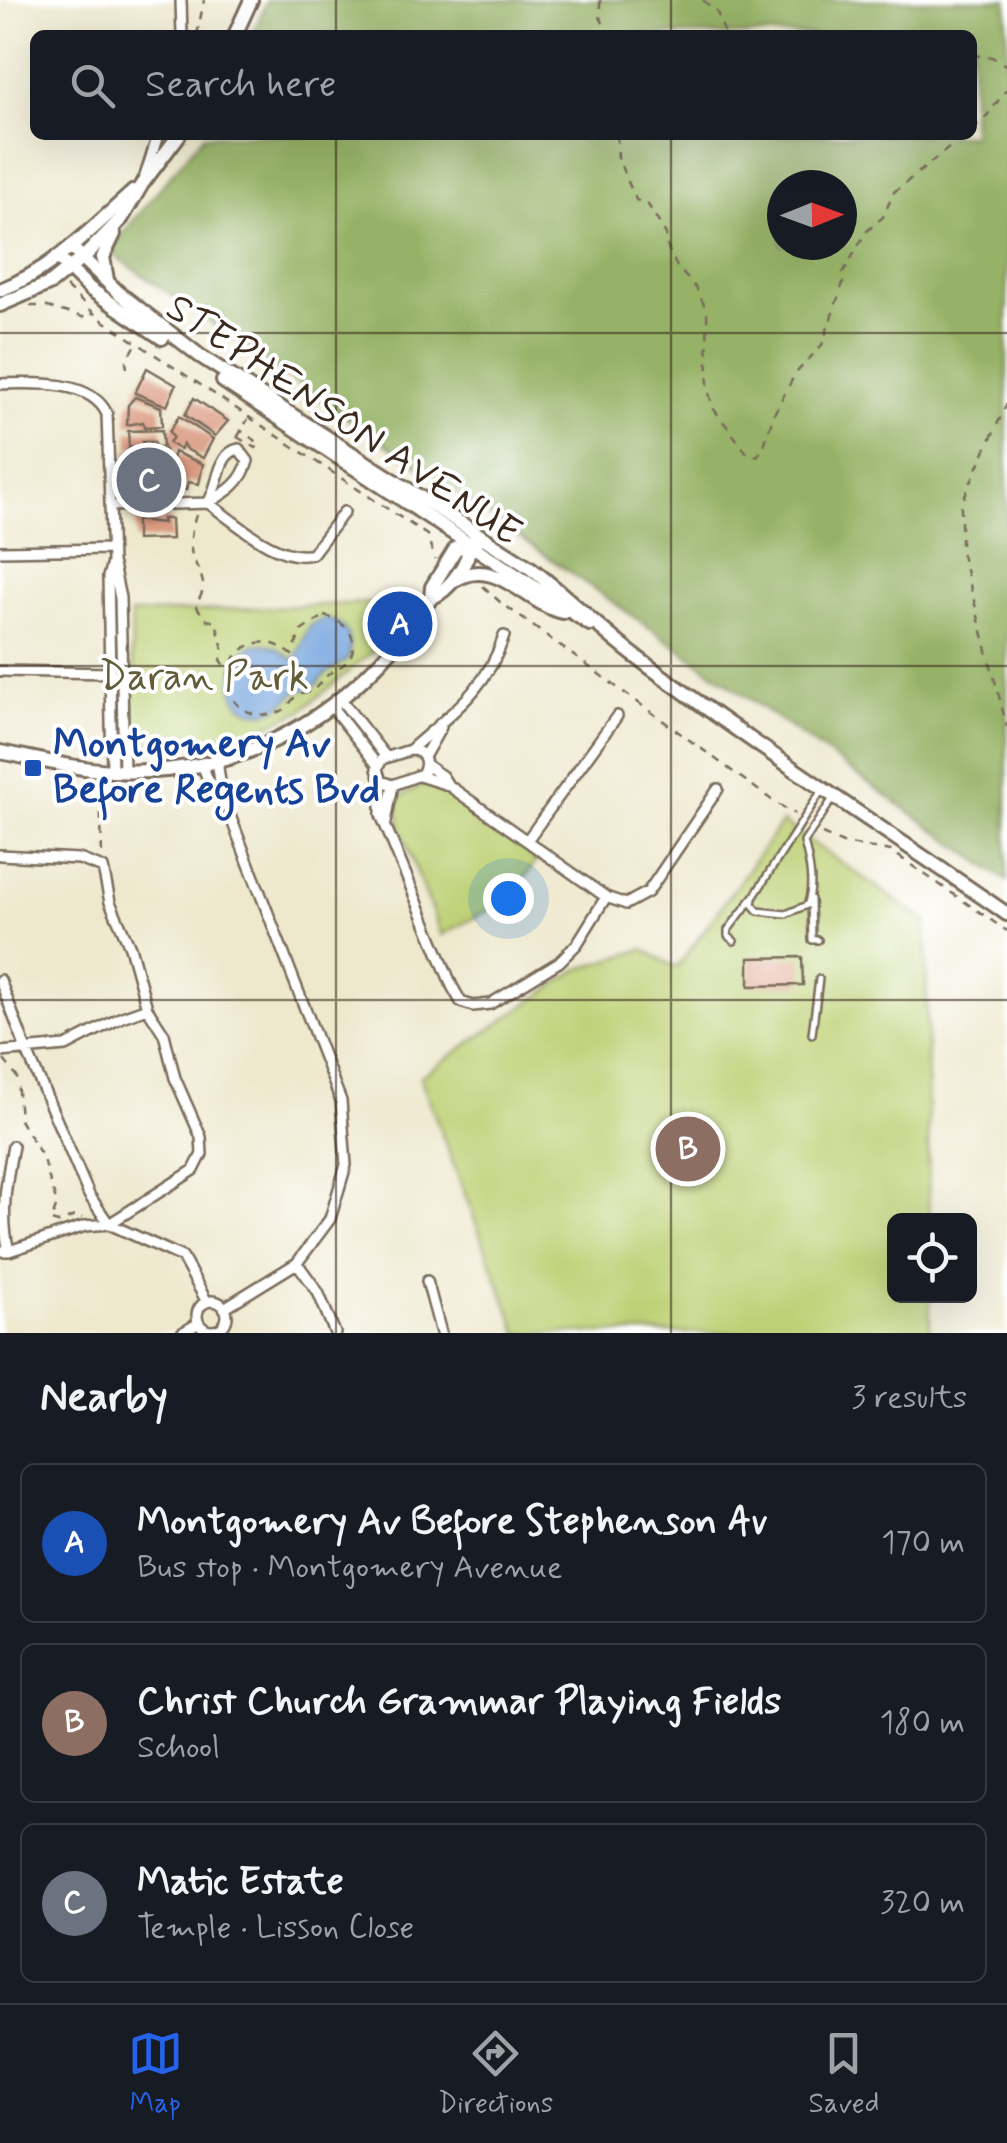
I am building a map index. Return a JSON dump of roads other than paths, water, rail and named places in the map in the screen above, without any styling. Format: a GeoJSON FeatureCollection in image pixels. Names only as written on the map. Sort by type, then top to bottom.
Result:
{"type":"FeatureCollection","features":[{"type":"Feature","properties":{"kind":"main road"},"geometry":{"type":"LineString","coordinates":[[236,30],[250,0]]}},
{"type":"Feature","properties":{"kind":"main road"},"geometry":{"type":"LineString","coordinates":[[108,283],[104,258],[122,218],[175,140]]}},
{"type":"Feature","properties":{"kind":"main road"},"geometry":{"type":"LineString","coordinates":[[0,290],[57,258],[142,184]]}},
{"type":"Feature","properties":{"kind":"main road"},"geometry":{"type":"LineString","coordinates":[[0,305],[29,294],[69,270],[122,218]]}},
{"type":"Feature","properties":{"kind":"main road","name":"STEPHENSON AVENUE"},"geometry":{"type":"LineString","coordinates":[[72,246],[108,283],[200,356],[346,453],[398,480],[498,546],[568,597],[600,629],[669,681],[1007,914]]}},
{"type":"Feature","properties":{"kind":"main road","name":"STEPHENSON AVENUE"},"geometry":{"type":"LineString","coordinates":[[57,258],[122,312],[273,416],[570,614],[600,629]]}},
{"type":"Feature","properties":{"kind":"main road"},"geometry":{"type":"LineString","coordinates":[[398,480],[460,525],[472,546]]}},
{"type":"Feature","properties":{"kind":"main road"},"geometry":{"type":"LineString","coordinates":[[1,756],[112,770],[209,762],[270,742],[336,704],[384,662],[431,598],[449,585],[472,546]]}},
{"type":"Feature","properties":{"kind":"main road"},"geometry":{"type":"LineString","coordinates":[[431,598],[432,587],[456,548],[498,546]]}},
{"type":"Feature","properties":{"kind":"main road"},"geometry":{"type":"LineString","coordinates":[[449,585],[469,573],[493,575],[548,609],[570,614]]}},
{"type":"Feature","properties":{"kind":"street"},"geometry":{"type":"LineString","coordinates":[[181,0],[182,30]]}},
{"type":"Feature","properties":{"kind":"street"},"geometry":{"type":"LineString","coordinates":[[142,184],[156,140]]}},
{"type":"Feature","properties":{"kind":"street"},"geometry":{"type":"LineString","coordinates":[[0,384],[55,383],[102,404],[108,421],[112,563],[120,598],[112,770]]}},
{"type":"Feature","properties":{"kind":"street"},"geometry":{"type":"LineString","coordinates":[[110,506],[208,503],[240,480],[248,461],[244,452],[234,449],[226,454],[218,488],[208,503]]}},
{"type":"Feature","properties":{"kind":"street"},"geometry":{"type":"LineString","coordinates":[[208,503],[280,553],[296,557],[316,551],[344,512]]}},
{"type":"Feature","properties":{"kind":"street"},"geometry":{"type":"LineString","coordinates":[[0,551],[112,550]]}},
{"type":"Feature","properties":{"kind":"street"},"geometry":{"type":"LineString","coordinates":[[378,766],[386,757],[410,750],[458,711],[493,664],[504,636]]}},
{"type":"Feature","properties":{"kind":"street"},"geometry":{"type":"LineString","coordinates":[[0,672],[115,673]]}},
{"type":"Feature","properties":{"kind":"street"},"geometry":{"type":"LineString","coordinates":[[336,704],[386,757]]}},
{"type":"Feature","properties":{"kind":"street"},"geometry":{"type":"LineString","coordinates":[[336,704],[378,766],[382,780],[381,814],[460,1002],[472,1006],[490,1004],[559,962],[577,944],[606,897]]}},
{"type":"Feature","properties":{"kind":"street"},"geometry":{"type":"LineString","coordinates":[[528,839],[617,716]]}},
{"type":"Feature","properties":{"kind":"street"},"geometry":{"type":"LineString","coordinates":[[419,776],[443,725]]}},
{"type":"Feature","properties":{"kind":"street"},"geometry":{"type":"LineString","coordinates":[[410,750],[416,751],[448,785]]}},
{"type":"Feature","properties":{"kind":"street"},"geometry":{"type":"LineString","coordinates":[[209,762],[341,1102],[346,1165],[330,1219],[296,1264],[224,1308]]}},
{"type":"Feature","properties":{"kind":"street"},"geometry":{"type":"LineString","coordinates":[[382,780],[394,785],[419,776],[448,785],[606,897],[626,904],[648,892],[718,788]]}},
{"type":"Feature","properties":{"kind":"street"},"geometry":{"type":"LineString","coordinates":[[386,825],[394,785]]}},
{"type":"Feature","properties":{"kind":"street"},"geometry":{"type":"LineString","coordinates":[[0,854],[79,859],[103,868],[110,902],[130,947],[148,1008],[164,1034],[175,1078],[201,1137],[202,1154],[200,1162],[186,1176],[109,1224],[85,1226],[4,1251],[4,1187],[13,1146]]}},
{"type":"Feature","properties":{"kind":"street"},"geometry":{"type":"LineString","coordinates":[[0,980],[89,1195],[109,1224],[182,1257],[207,1302]]}},
{"type":"Feature","properties":{"kind":"street"},"geometry":{"type":"LineString","coordinates":[[2,1055],[66,1046],[122,1016],[148,1008]]}},
{"type":"Feature","properties":{"kind":"street"},"geometry":{"type":"LineString","coordinates":[[296,1264],[318,1292],[335,1333]]}},
{"type":"Feature","properties":{"kind":"street"},"geometry":{"type":"LineString","coordinates":[[427,1281],[441,1333]]}},
{"type":"Feature","properties":{"kind":"street"},"geometry":{"type":"LineString","coordinates":[[207,1302],[224,1308],[226,1319],[221,1331],[208,1330],[199,1323],[197,1313],[207,1302]]}},
{"type":"Feature","properties":{"kind":"street"},"geometry":{"type":"LineString","coordinates":[[182,1333],[199,1323]]}},
{"type":"Feature","properties":{"kind":"lane"},"geometry":{"type":"LineString","coordinates":[[818,940],[812,940],[809,859],[804,842],[829,791]]}},
{"type":"Feature","properties":{"kind":"lane"},"geometry":{"type":"LineString","coordinates":[[734,941],[728,930],[829,791]]}},
{"type":"Feature","properties":{"kind":"lane"},"geometry":{"type":"LineString","coordinates":[[753,898],[758,912],[781,914],[800,910],[811,895]]}},
{"type":"Feature","properties":{"kind":"lane"},"geometry":{"type":"LineString","coordinates":[[812,1034],[819,980]]}},
{"type":"Feature","properties":{"kind":"water"},"geometry":{"type":"Polygon","coordinates":[[[326,619],[339,624],[347,633],[348,659],[315,687],[298,691],[277,709],[252,711],[239,701],[233,687],[234,670],[241,655],[254,645],[271,646],[293,660],[312,625],[326,619]]]}},
{"type":"Feature","properties":{"kind":"place","name":"Matic Estate"},"geometry":{"type":"Point","coordinates":[149,480]}},
{"type":"Feature","properties":{"kind":"place","name":"Montgomery Av Before Stephenson Av"},"geometry":{"type":"Point","coordinates":[400,624]}},
{"type":"Feature","properties":{"kind":"place","name":"Montgomery Av Before Regents Bvd"},"geometry":{"type":"Point","coordinates":[33,768]}},
{"type":"Feature","properties":{"kind":"place","name":"Christ Church Grammar Playing Fields"},"geometry":{"type":"Point","coordinates":[688,1149]}},
{"type":"Feature","properties":{"kind":"park label","name":"Daran Park"},"geometry":{"type":"Point","coordinates":[204,678]}}]}
